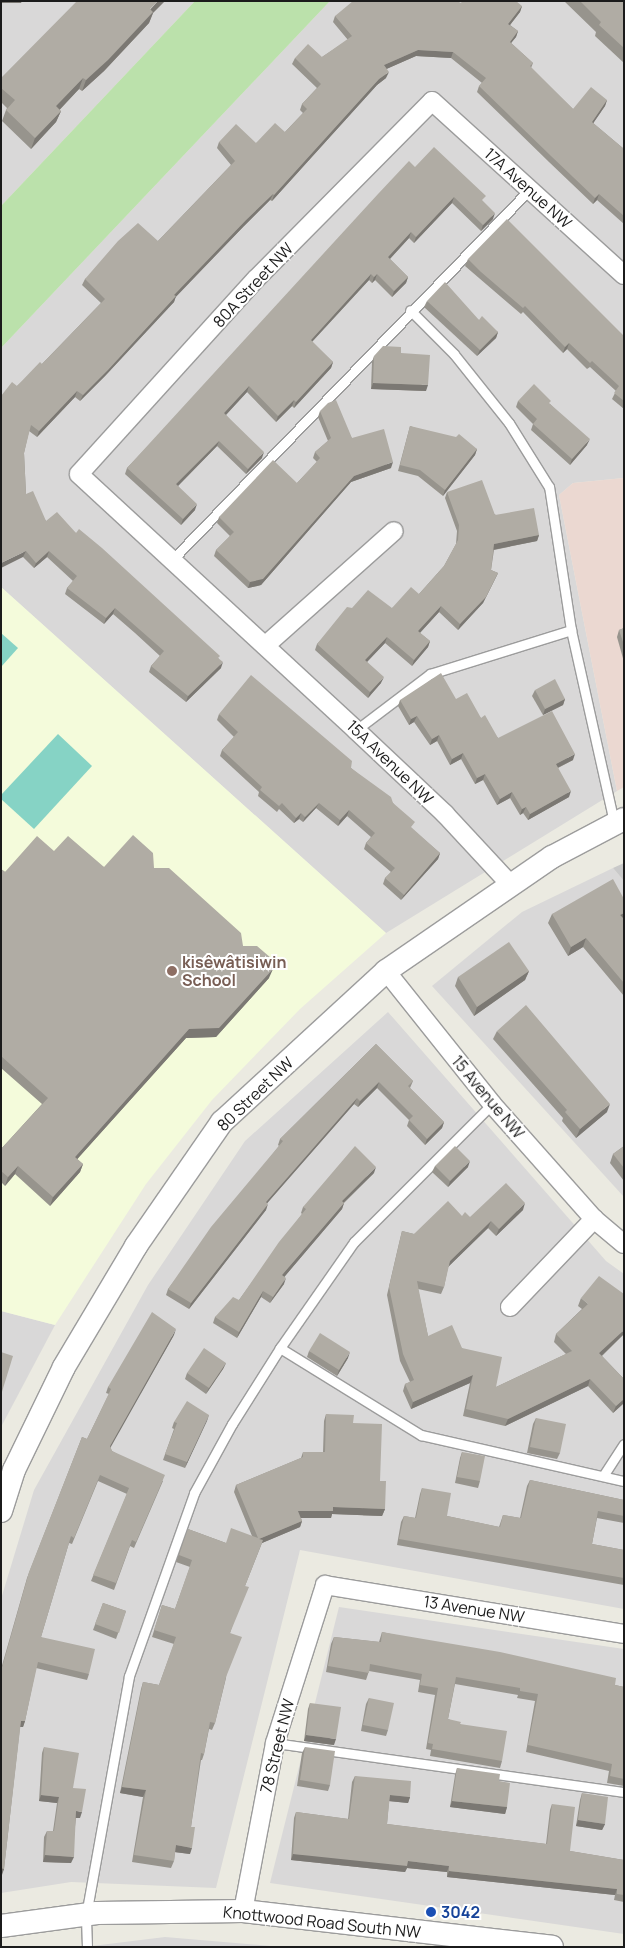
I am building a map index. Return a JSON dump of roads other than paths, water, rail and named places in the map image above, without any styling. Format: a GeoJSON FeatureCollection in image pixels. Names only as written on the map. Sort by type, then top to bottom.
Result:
{"type":"FeatureCollection","features":[{"type":"Feature","properties":{"kind":"street","name":"17A Avenue NW"},"geometry":{"type":"LineString","coordinates":[[432,101],[624,275]]}},
{"type":"Feature","properties":{"kind":"street","name":"80A Street NW"},"geometry":{"type":"LineString","coordinates":[[79,474],[256,280],[432,101]]}},
{"type":"Feature","properties":{"kind":"street","name":"15A Avenue NW"},"geometry":{"type":"LineString","coordinates":[[79,474],[171,562],[266,645],[445,814],[510,884]]}},
{"type":"Feature","properties":{"kind":"street"},"geometry":{"type":"LineString","coordinates":[[266,645],[394,531]]}},
{"type":"Feature","properties":{"kind":"street","name":"80 Street NW"},"geometry":{"type":"LineString","coordinates":[[1,1511],[8,1468],[64,1367],[112,1286],[222,1122],[386,971],[510,884],[552,857],[619,821]]}},
{"type":"Feature","properties":{"kind":"street","name":"15 Avenue NW"},"geometry":{"type":"LineString","coordinates":[[386,971],[492,1104],[594,1219],[624,1244]]}},
{"type":"Feature","properties":{"kind":"street"},"geometry":{"type":"LineString","coordinates":[[510,1307],[594,1219]]}},
{"type":"Feature","properties":{"kind":"street","name":"13 Avenue NW"},"geometry":{"type":"LineString","coordinates":[[325,1585],[624,1634]]}},
{"type":"Feature","properties":{"kind":"street","name":"78 Street NW"},"geometry":{"type":"LineString","coordinates":[[243,1911],[275,1743],[325,1585]]}},
{"type":"Feature","properties":{"kind":"street","name":"Knottwood Road South NW"},"geometry":{"type":"LineString","coordinates":[[1,1926],[86,1915],[243,1911],[500,1944],[552,1947]]}},
{"type":"Feature","properties":{"kind":"lane"},"geometry":{"type":"LineString","coordinates":[[171,562],[410,310],[529,190]]}},
{"type":"Feature","properties":{"kind":"lane"},"geometry":{"type":"LineString","coordinates":[[410,310],[454,354],[509,423],[549,487],[571,630],[619,821]]}},
{"type":"Feature","properties":{"kind":"lane"},"geometry":{"type":"LineString","coordinates":[[356,730],[430,674],[571,630]]}},
{"type":"Feature","properties":{"kind":"lane"},"geometry":{"type":"LineString","coordinates":[[87,1947],[86,1915],[129,1676],[161,1580],[194,1493],[232,1424],[280,1348],[354,1242],[492,1104]]}},
{"type":"Feature","properties":{"kind":"lane"},"geometry":{"type":"LineString","coordinates":[[280,1348],[421,1435],[624,1480]]}},
{"type":"Feature","properties":{"kind":"lane"},"geometry":{"type":"LineString","coordinates":[[603,1476],[624,1444]]}},
{"type":"Feature","properties":{"kind":"lane"},"geometry":{"type":"LineString","coordinates":[[275,1743],[624,1792]]}},
{"type":"Feature","properties":{"kind":"place","name":"kisêwâtisiwin School"},"geometry":{"type":"Point","coordinates":[172,971]}},
{"type":"Feature","properties":{"kind":"place","name":"3042"},"geometry":{"type":"Point","coordinates":[431,1912]}}]}
